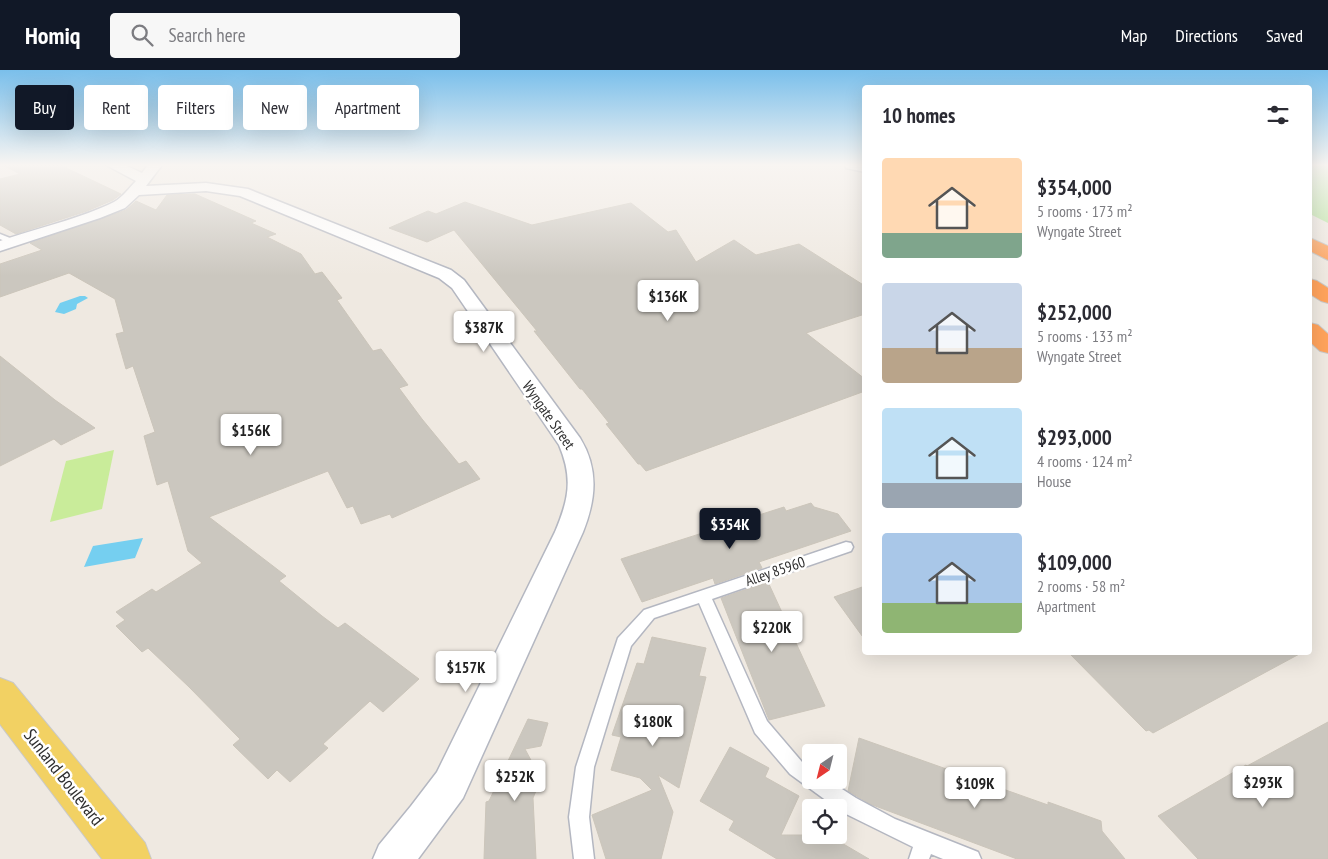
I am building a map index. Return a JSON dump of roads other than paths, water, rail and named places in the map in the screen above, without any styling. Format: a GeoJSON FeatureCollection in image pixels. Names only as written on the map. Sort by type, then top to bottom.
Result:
{"type":"FeatureCollection","features":[{"type":"Feature","properties":{"kind":"highway"},"geometry":{"type":"LineString","coordinates":[[1312,235],[1328,244]]}},
{"type":"Feature","properties":{"kind":"highway"},"geometry":{"type":"LineString","coordinates":[[1312,244],[1328,254]]}},
{"type":"Feature","properties":{"kind":"highway"},"geometry":{"type":"LineString","coordinates":[[1312,286],[1328,297]]}},
{"type":"Feature","properties":{"kind":"highway"},"geometry":{"type":"LineString","coordinates":[[1312,332],[1328,346]]}},
{"type":"Feature","properties":{"kind":"main road","name":"Sunland Boulevard"},"geometry":{"type":"LineString","coordinates":[[0,695],[129,859]]}},
{"type":"Feature","properties":{"kind":"street"},"geometry":{"type":"LineString","coordinates":[[4,241],[106,211],[125,202]]}},
{"type":"Feature","properties":{"kind":"street","name":"Wyngate Street"},"geometry":{"type":"LineString","coordinates":[[267,202],[439,271],[458,284],[571,444],[582,474],[580,506],[567,537],[450,784],[425,820],[393,859]]}},
{"type":"Feature","properties":{"kind":"lane","name":"Alley 85960"},"geometry":{"type":"LineString","coordinates":[[584,859],[579,817],[585,766],[624,643],[649,614],[846,547]]}},
{"type":"Feature","properties":{"kind":"lane"},"geometry":{"type":"LineString","coordinates":[[703,596],[761,727],[802,772]]}},
{"type":"Feature","properties":{"kind":"lane"},"geometry":{"type":"LineString","coordinates":[[824,789],[922,851],[971,859]]}},
{"type":"Feature","properties":{"kind":"water"},"geometry":{"type":"Polygon","coordinates":[[[80,296],[88,298],[77,304],[76,309],[64,314],[55,312],[60,303],[80,296]]]}},
{"type":"Feature","properties":{"kind":"water"},"geometry":{"type":"Polygon","coordinates":[[[143,538],[135,558],[84,567],[93,546],[143,538]]]}}]}
